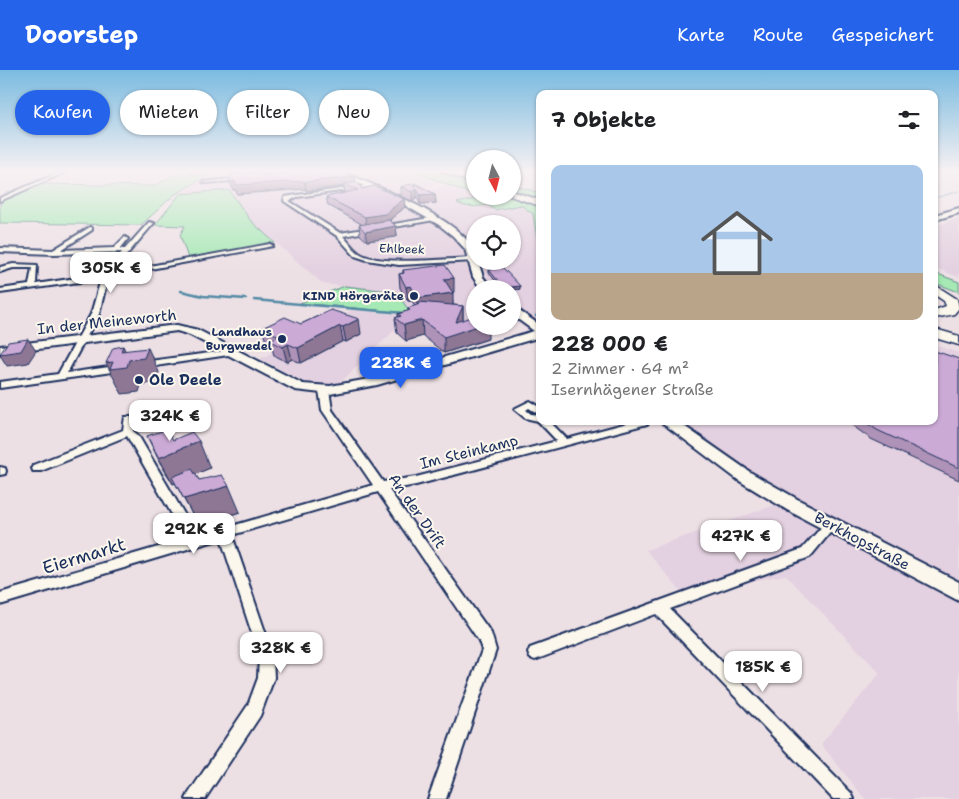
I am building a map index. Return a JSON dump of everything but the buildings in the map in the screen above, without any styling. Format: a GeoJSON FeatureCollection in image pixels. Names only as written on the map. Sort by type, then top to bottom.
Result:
{"type":"FeatureCollection","features":[{"type":"Feature","properties":{"kind":"highway"},"geometry":{"type":"LineString","coordinates":[[938,290],[959,297]]}},
{"type":"Feature","properties":{"kind":"highway"},"geometry":{"type":"LineString","coordinates":[[938,291],[950,299],[953,307],[950,311],[938,313]]}},
{"type":"Feature","properties":{"kind":"highway"},"geometry":{"type":"LineString","coordinates":[[938,328],[959,334]]}},
{"type":"Feature","properties":{"kind":"highway"},"geometry":{"type":"LineString","coordinates":[[938,334],[959,341]]}},
{"type":"Feature","properties":{"kind":"main road"},"geometry":{"type":"LineString","coordinates":[[406,204],[434,218],[466,244]]}},
{"type":"Feature","properties":{"kind":"main road"},"geometry":{"type":"LineString","coordinates":[[938,217],[959,210]]}},
{"type":"Feature","properties":{"kind":"main road"},"geometry":{"type":"LineString","coordinates":[[521,315],[536,328]]}},
{"type":"Feature","properties":{"kind":"main road"},"geometry":{"type":"LineString","coordinates":[[526,319],[536,321]]}},
{"type":"Feature","properties":{"kind":"main road","name":"In der Meineworth"},"geometry":{"type":"LineString","coordinates":[[0,350],[177,328],[194,332],[300,387],[324,390],[361,386],[536,332]]}},
{"type":"Feature","properties":{"kind":"main road","name":"Berkhopstraße"},"geometry":{"type":"LineString","coordinates":[[673,425],[752,481],[830,525],[959,592]]}},
{"type":"Feature","properties":{"kind":"street","name":"Ehlbeek"},"geometry":{"type":"LineString","coordinates":[[291,204],[339,235],[354,253],[369,259],[399,263],[466,260]]}},
{"type":"Feature","properties":{"kind":"street"},"geometry":{"type":"LineString","coordinates":[[339,235],[434,218]]}},
{"type":"Feature","properties":{"kind":"street"},"geometry":{"type":"LineString","coordinates":[[61,376],[80,340],[85,336],[95,314],[105,276],[151,223]]}},
{"type":"Feature","properties":{"kind":"street"},"geometry":{"type":"LineString","coordinates":[[54,252],[90,229]]}},
{"type":"Feature","properties":{"kind":"street"},"geometry":{"type":"LineString","coordinates":[[116,250],[125,239]]}},
{"type":"Feature","properties":{"kind":"street"},"geometry":{"type":"LineString","coordinates":[[0,291],[105,276],[270,246]]}},
{"type":"Feature","properties":{"kind":"street"},"geometry":{"type":"LineString","coordinates":[[0,250],[54,252],[127,251]]}},
{"type":"Feature","properties":{"kind":"street"},"geometry":{"type":"LineString","coordinates":[[0,270],[4,267],[16,265],[35,266],[32,287]]}},
{"type":"Feature","properties":{"kind":"street"},"geometry":{"type":"LineString","coordinates":[[0,384],[232,352]]}},
{"type":"Feature","properties":{"kind":"street","name":"An der Drift"},"geometry":{"type":"LineString","coordinates":[[324,390],[327,410],[486,638],[489,650],[486,664],[437,799]]}},
{"type":"Feature","properties":{"kind":"street","name":"Im Steinkamp"},"geometry":{"type":"LineString","coordinates":[[536,409],[530,404],[519,409],[528,416],[536,417]]}},
{"type":"Feature","properties":{"kind":"street"},"geometry":{"type":"LineString","coordinates":[[128,419],[128,432]]}},
{"type":"Feature","properties":{"kind":"street"},"geometry":{"type":"LineString","coordinates":[[547,425],[564,442]]}},
{"type":"Feature","properties":{"kind":"street","name":"Im Steinkamp"},"geometry":{"type":"LineString","coordinates":[[380,487],[416,481],[632,425]]}},
{"type":"Feature","properties":{"kind":"street"},"geometry":{"type":"LineString","coordinates":[[37,468],[128,432]]}},
{"type":"Feature","properties":{"kind":"street"},"geometry":{"type":"LineString","coordinates":[[128,432],[133,435],[193,541]]}},
{"type":"Feature","properties":{"kind":"street","name":"Eiermarkt"},"geometry":{"type":"LineString","coordinates":[[0,599],[380,487]]}},
{"type":"Feature","properties":{"kind":"street"},"geometry":{"type":"LineString","coordinates":[[535,652],[806,553],[830,525]]}},
{"type":"Feature","properties":{"kind":"street"},"geometry":{"type":"LineString","coordinates":[[195,799],[254,710],[266,678],[266,655],[225,532]]}},
{"type":"Feature","properties":{"kind":"street"},"geometry":{"type":"LineString","coordinates":[[659,608],[844,799]]}},
{"type":"Feature","properties":{"kind":"shaded area"},"geometry":{"type":"Polygon","coordinates":[[[239,204],[466,204],[471,208],[487,205],[495,210],[521,205],[533,214],[536,232],[536,336],[521,326],[521,280],[466,280],[466,318],[410,313],[396,292],[323,284],[250,220],[239,204]]]}},
{"type":"Feature","properties":{"kind":"shaded area"},"geometry":{"type":"Polygon","coordinates":[[[959,218],[959,277],[938,269],[938,225],[959,218]]]}},
{"type":"Feature","properties":{"kind":"shaded area"},"geometry":{"type":"Polygon","coordinates":[[[352,310],[409,316],[338,385],[311,384],[260,359],[352,310]]]}},
{"type":"Feature","properties":{"kind":"shaded area"},"geometry":{"type":"Polygon","coordinates":[[[938,346],[959,353],[959,799],[865,799],[821,744],[880,673],[786,575],[682,593],[646,550],[778,504],[740,481],[662,425],[938,425],[938,346]]]}},
{"type":"Feature","properties":{"kind":"green space"},"geometry":{"type":"Polygon","coordinates":[[[0,204],[164,204],[141,225],[0,223],[0,204]]]}},
{"type":"Feature","properties":{"kind":"green space"},"geometry":{"type":"Polygon","coordinates":[[[172,204],[239,204],[250,220],[275,243],[188,258],[180,235],[185,226],[155,225],[172,204]]]}},
{"type":"Feature","properties":{"kind":"green space"},"geometry":{"type":"Polygon","coordinates":[[[459,204],[487,205],[479,206],[472,207],[459,204]]]}},
{"type":"Feature","properties":{"kind":"green space"},"geometry":{"type":"Polygon","coordinates":[[[521,204],[536,204],[536,232],[533,214],[521,204]]]}},
{"type":"Feature","properties":{"kind":"green space"},"geometry":{"type":"Polygon","coordinates":[[[487,205],[521,205],[495,210],[487,205]]]}},
{"type":"Feature","properties":{"kind":"green space"},"geometry":{"type":"Polygon","coordinates":[[[938,274],[959,282],[959,292],[938,284],[938,274]]]}},
{"type":"Feature","properties":{"kind":"green space"},"geometry":{"type":"Polygon","coordinates":[[[345,286],[397,292],[410,313],[300,303],[345,286]]]}},
{"type":"Feature","properties":{"kind":"waterway"},"geometry":{"type":"LineString","coordinates":[[181,291],[203,296],[246,299]]}},
{"type":"Feature","properties":{"kind":"waterway"},"geometry":{"type":"LineString","coordinates":[[254,300],[403,313]]}},
{"type":"Feature","properties":{"kind":"place","name":"KIND Hörgeräte"},"geometry":{"type":"Point","coordinates":[414,296]}},
{"type":"Feature","properties":{"kind":"place","name":"Landhaus Burgwedel"},"geometry":{"type":"Point","coordinates":[282,339]}},
{"type":"Feature","properties":{"kind":"place","name":"Ole Deele"},"geometry":{"type":"Point","coordinates":[139,380]}}]}
